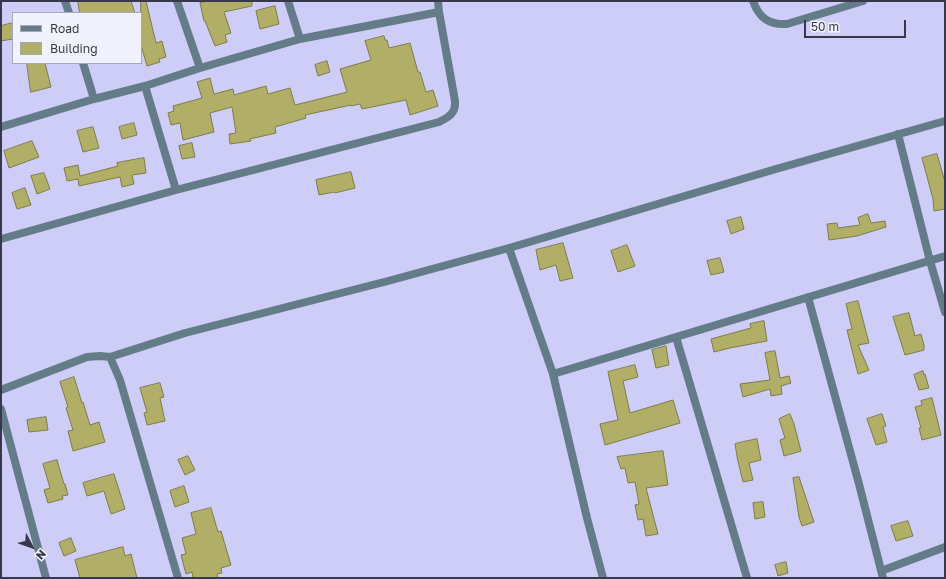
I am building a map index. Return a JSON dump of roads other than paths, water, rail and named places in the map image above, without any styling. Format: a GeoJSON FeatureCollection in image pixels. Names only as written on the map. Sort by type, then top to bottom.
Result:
{"type":"FeatureCollection","features":[{"type":"Feature","properties":{"kind":"street"},"geometry":{"type":"LineString","coordinates":[[65,1],[69,12]]}},
{"type":"Feature","properties":{"kind":"street"},"geometry":{"type":"LineString","coordinates":[[177,1],[200,68]]}},
{"type":"Feature","properties":{"kind":"street"},"geometry":{"type":"LineString","coordinates":[[288,1],[300,39]]}},
{"type":"Feature","properties":{"kind":"street"},"geometry":{"type":"LineString","coordinates":[[1,239],[176,190],[439,122],[447,118],[455,107],[455,101],[438,1]]}},
{"type":"Feature","properties":{"kind":"street"},"geometry":{"type":"LineString","coordinates":[[753,1],[762,17],[778,24],[788,24],[863,1]]}},
{"type":"Feature","properties":{"kind":"street"},"geometry":{"type":"LineString","coordinates":[[1,127],[94,99],[145,86],[200,68],[300,39],[439,12]]}},
{"type":"Feature","properties":{"kind":"street"},"geometry":{"type":"LineString","coordinates":[[83,64],[94,99]]}},
{"type":"Feature","properties":{"kind":"street"},"geometry":{"type":"LineString","coordinates":[[145,86],[176,190]]}},
{"type":"Feature","properties":{"kind":"street"},"geometry":{"type":"LineString","coordinates":[[1,390],[87,357],[110,357],[185,333],[388,281],[509,248],[945,121]]}},
{"type":"Feature","properties":{"kind":"street"},"geometry":{"type":"LineString","coordinates":[[898,134],[930,261],[945,312]]}},
{"type":"Feature","properties":{"kind":"street"},"geometry":{"type":"LineString","coordinates":[[509,248],[553,374],[587,518],[603,578]]}},
{"type":"Feature","properties":{"kind":"street"},"geometry":{"type":"LineString","coordinates":[[553,374],[945,256]]}},
{"type":"Feature","properties":{"kind":"street"},"geometry":{"type":"LineString","coordinates":[[808,297],[882,574],[945,547]]}},
{"type":"Feature","properties":{"kind":"street"},"geometry":{"type":"LineString","coordinates":[[676,337],[747,578]]}},
{"type":"Feature","properties":{"kind":"street"},"geometry":{"type":"LineString","coordinates":[[110,357],[120,380],[178,578]]}},
{"type":"Feature","properties":{"kind":"street"},"geometry":{"type":"LineString","coordinates":[[1,409],[46,578]]}}]}
